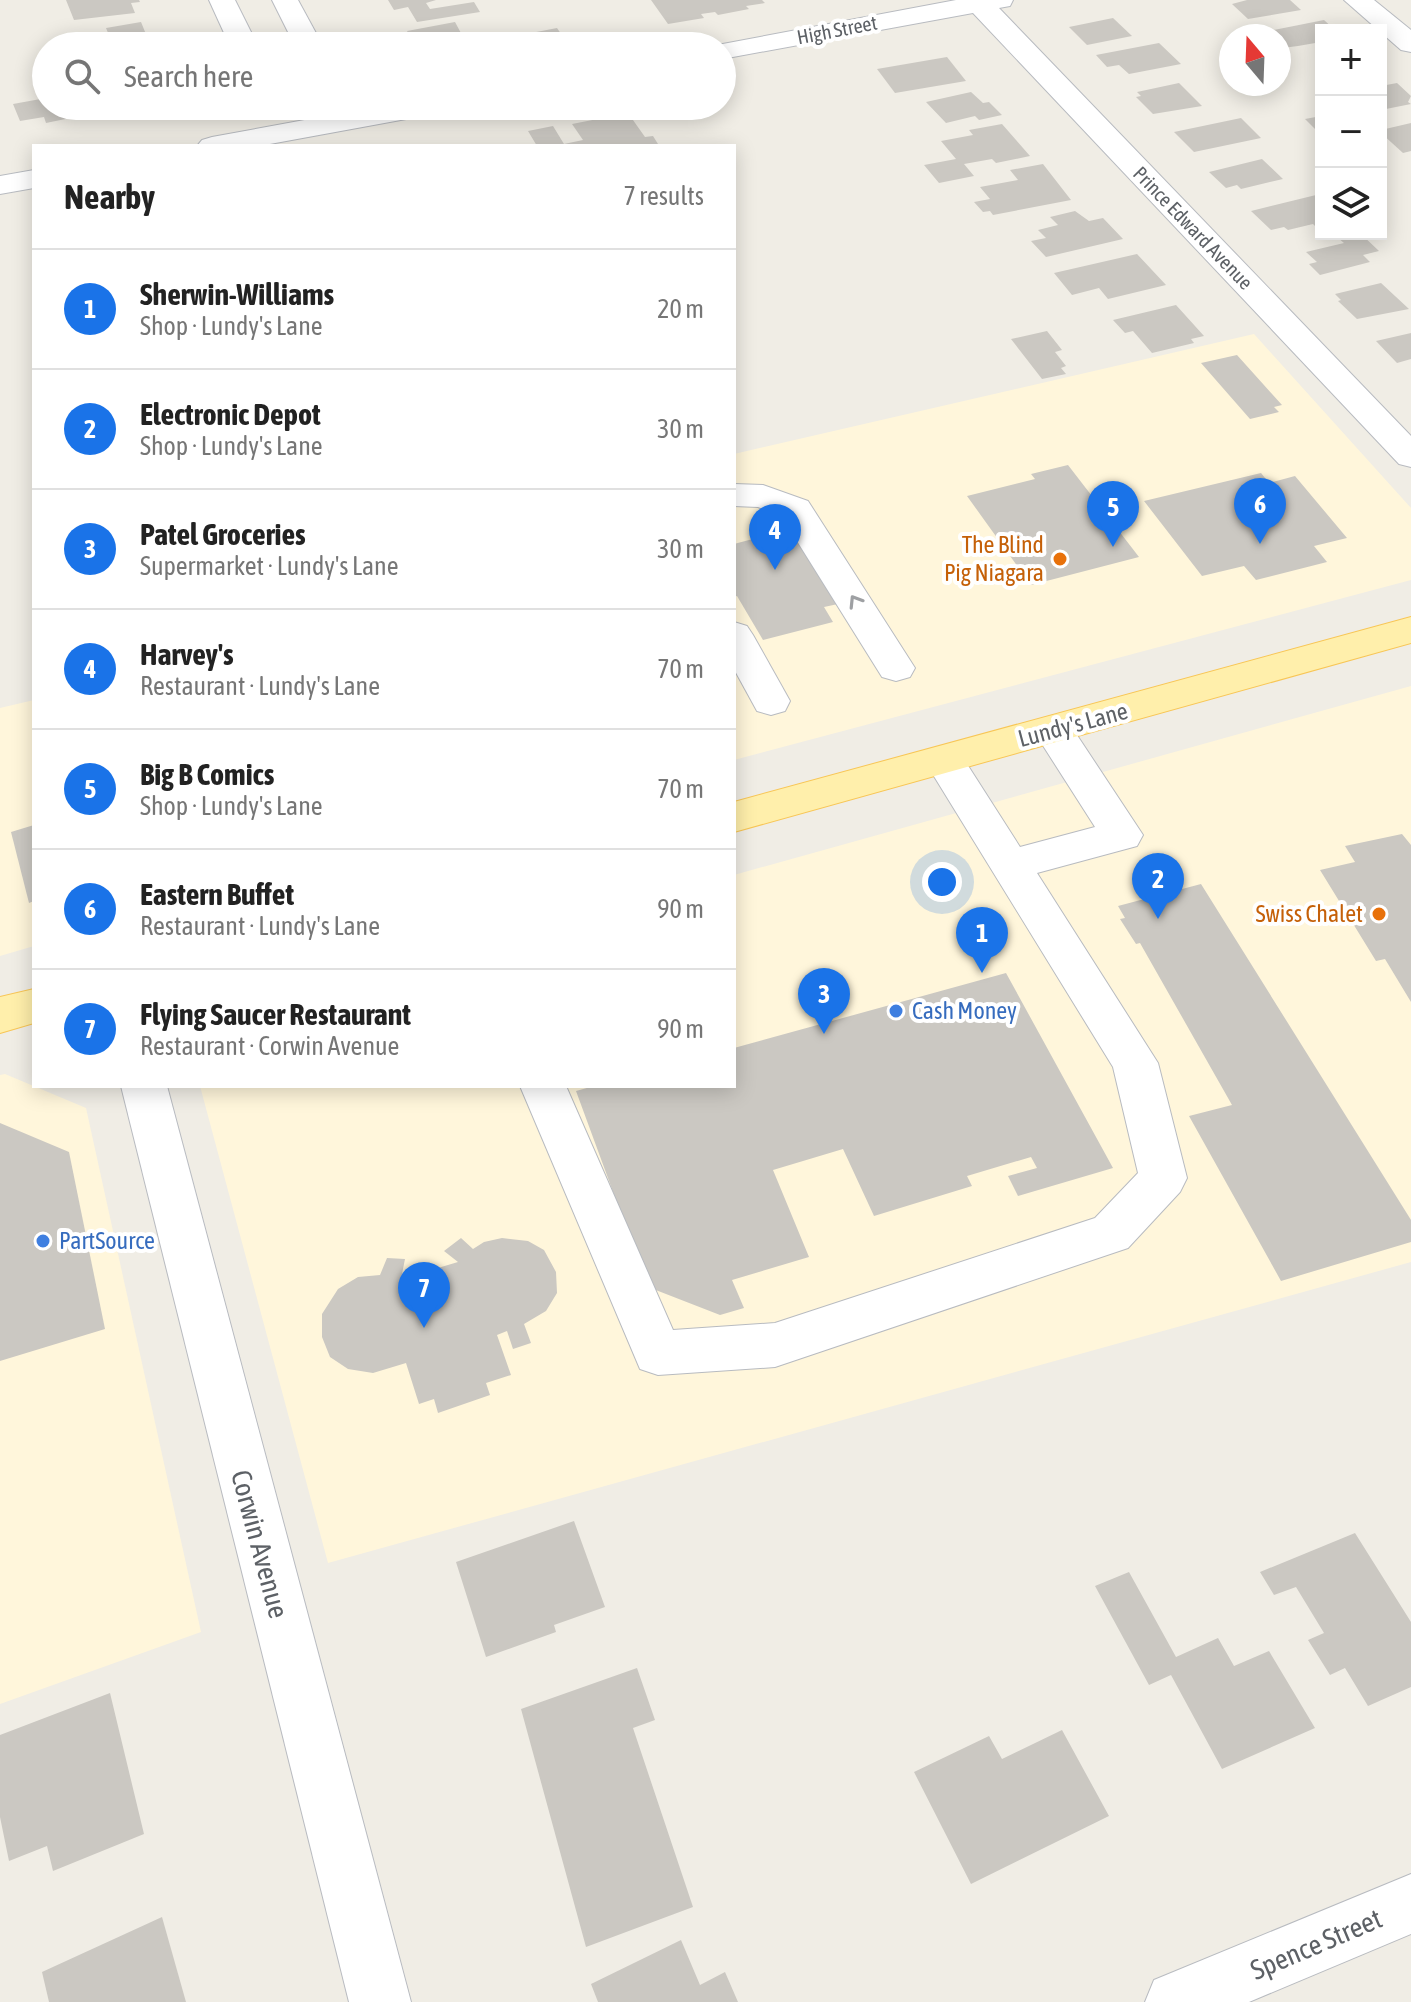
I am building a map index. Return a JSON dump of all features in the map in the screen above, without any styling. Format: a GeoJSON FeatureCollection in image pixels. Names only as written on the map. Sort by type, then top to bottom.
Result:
{"type":"FeatureCollection","features":[{"type":"Feature","properties":{"kind":"main road","name":"Lundy's Lane"},"geometry":{"type":"LineString","coordinates":[[736,816],[1411,630]]}},
{"type":"Feature","properties":{"kind":"main road"},"geometry":{"type":"LineString","coordinates":[[0,1015],[32,1007]]}},
{"type":"Feature","properties":{"kind":"street"},"geometry":{"type":"LineString","coordinates":[[222,0],[237,32]]}},
{"type":"Feature","properties":{"kind":"street"},"geometry":{"type":"LineString","coordinates":[[285,0],[302,32]]}},
{"type":"Feature","properties":{"kind":"street"},"geometry":{"type":"LineString","coordinates":[[1357,0],[1411,44]]}},
{"type":"Feature","properties":{"kind":"street","name":"High Street"},"geometry":{"type":"LineString","coordinates":[[736,48],[985,1]]}},
{"type":"Feature","properties":{"kind":"street","name":"Prince Edward Avenue"},"geometry":{"type":"LineString","coordinates":[[985,1],[1411,456]]}},
{"type":"Feature","properties":{"kind":"street"},"geometry":{"type":"LineString","coordinates":[[279,120],[288,139]]}},
{"type":"Feature","properties":{"kind":"street"},"geometry":{"type":"LineString","coordinates":[[234,144],[288,139],[350,124]]}},
{"type":"Feature","properties":{"kind":"street"},"geometry":{"type":"LineString","coordinates":[[0,185],[32,179]]}},
{"type":"Feature","properties":{"kind":"street"},"geometry":{"type":"LineString","coordinates":[[736,495],[752,494],[773,499],[800,514],[896,668]]}},
{"type":"Feature","properties":{"kind":"street"},"geometry":{"type":"LineString","coordinates":[[736,639],[771,701]]}},
{"type":"Feature","properties":{"kind":"street"},"geometry":{"type":"LineString","coordinates":[[1011,865],[1122,835],[1053,730]]}},
{"type":"Feature","properties":{"kind":"street"},"geometry":{"type":"LineString","coordinates":[[544,1088],[658,1353],[775,1345],[1111,1233],[1163,1178],[1135,1063],[944,760]]}},
{"type":"Feature","properties":{"kind":"street","name":"Corwin Avenue"},"geometry":{"type":"LineString","coordinates":[[144,1088],[217,1382],[380,2002]]}},
{"type":"Feature","properties":{"kind":"street","name":"Spence Street"},"geometry":{"type":"LineString","coordinates":[[1176,2002],[1411,1904]]}},
{"type":"Feature","properties":{"kind":"shaded area"},"geometry":{"type":"Polygon","coordinates":[[[1254,334],[1411,508],[1411,580],[736,759],[736,454],[1254,334]]]}},
{"type":"Feature","properties":{"kind":"shaded area"},"geometry":{"type":"Polygon","coordinates":[[[1411,686],[1411,1262],[328,1563],[201,1088],[736,1088],[736,874],[1411,686]]]}},
{"type":"Feature","properties":{"kind":"shaded area"},"geometry":{"type":"Polygon","coordinates":[[[32,700],[32,947],[0,956],[0,708],[32,700]]]}},
{"type":"Feature","properties":{"kind":"shaded area"},"geometry":{"type":"Polygon","coordinates":[[[5,1074],[32,1088],[86,1108],[201,1632],[0,1704],[0,1075],[5,1074]]]}},
{"type":"Feature","properties":{"kind":"building"},"geometry":{"type":"Polygon","coordinates":[[[66,0],[140,2],[131,3],[135,13],[74,20],[66,0]]]}},
{"type":"Feature","properties":{"kind":"building"},"geometry":{"type":"Polygon","coordinates":[[[388,0],[436,0],[426,3],[430,9],[474,2],[480,12],[417,22],[408,7],[394,10],[388,0]]]}},
{"type":"Feature","properties":{"kind":"building"},"geometry":{"type":"Polygon","coordinates":[[[651,0],[762,0],[765,3],[718,15],[715,12],[701,14],[704,18],[668,24],[651,0]]]}},
{"type":"Feature","properties":{"kind":"building"},"geometry":{"type":"Polygon","coordinates":[[[1247,0],[1290,0],[1301,10],[1248,19],[1232,4],[1247,0]]]}},
{"type":"Feature","properties":{"kind":"building"},"geometry":{"type":"Polygon","coordinates":[[[1113,18],[1132,36],[1087,45],[1069,27],[1113,18]]]}},
{"type":"Feature","properties":{"kind":"building"},"geometry":{"type":"Polygon","coordinates":[[[1324,20],[1328,24],[1315,24],[1315,43],[1291,47],[1291,27],[1324,20]]]}},
{"type":"Feature","properties":{"kind":"building"},"geometry":{"type":"Polygon","coordinates":[[[141,22],[145,32],[108,32],[106,28],[141,22]]]}},
{"type":"Feature","properties":{"kind":"building"},"geometry":{"type":"Polygon","coordinates":[[[455,22],[460,32],[408,32],[455,22]]]}},
{"type":"Feature","properties":{"kind":"building"},"geometry":{"type":"Polygon","coordinates":[[[557,28],[560,32],[536,32],[557,28]]]}},
{"type":"Feature","properties":{"kind":"building"},"geometry":{"type":"Polygon","coordinates":[[[1159,43],[1181,64],[1129,74],[1119,65],[1107,67],[1096,55],[1159,43]]]}},
{"type":"Feature","properties":{"kind":"building"},"geometry":{"type":"Polygon","coordinates":[[[947,57],[966,81],[895,93],[877,69],[947,57]]]}},
{"type":"Feature","properties":{"kind":"building"},"geometry":{"type":"Polygon","coordinates":[[[1179,83],[1202,106],[1153,114],[1136,97],[1141,96],[1137,92],[1179,83]]]}},
{"type":"Feature","properties":{"kind":"building"},"geometry":{"type":"Polygon","coordinates":[[[1397,83],[1411,96],[1408,102],[1411,104],[1387,109],[1387,85],[1397,83]]]}},
{"type":"Feature","properties":{"kind":"building"},"geometry":{"type":"Polygon","coordinates":[[[971,92],[983,103],[989,102],[1002,115],[979,120],[975,116],[946,123],[926,102],[971,92]]]}},
{"type":"Feature","properties":{"kind":"building"},"geometry":{"type":"Polygon","coordinates":[[[32,101],[32,119],[20,121],[13,104],[32,101]]]}},
{"type":"Feature","properties":{"kind":"building"},"geometry":{"type":"Polygon","coordinates":[[[1315,117],[1315,129],[1305,119],[1315,117]]]}},
{"type":"Feature","properties":{"kind":"building"},"geometry":{"type":"Polygon","coordinates":[[[1241,118],[1261,138],[1194,152],[1174,132],[1241,118]]]}},
{"type":"Feature","properties":{"kind":"building"},"geometry":{"type":"Polygon","coordinates":[[[592,120],[633,120],[645,137],[653,136],[658,144],[564,144],[583,140],[572,124],[592,120]]]}},
{"type":"Feature","properties":{"kind":"building"},"geometry":{"type":"Polygon","coordinates":[[[1411,123],[1411,151],[1403,153],[1387,138],[1387,129],[1411,123]]]}},
{"type":"Feature","properties":{"kind":"building"},"geometry":{"type":"Polygon","coordinates":[[[1002,124],[1030,156],[996,163],[992,159],[964,164],[974,176],[939,183],[924,165],[956,159],[941,141],[973,135],[969,130],[1002,124]]]}},
{"type":"Feature","properties":{"kind":"building"},"geometry":{"type":"Polygon","coordinates":[[[553,126],[564,144],[536,144],[528,131],[553,126]]]}},
{"type":"Feature","properties":{"kind":"building"},"geometry":{"type":"Polygon","coordinates":[[[1262,159],[1283,179],[1241,189],[1237,185],[1226,188],[1209,172],[1262,159]]]}},
{"type":"Feature","properties":{"kind":"building"},"geometry":{"type":"Polygon","coordinates":[[[1043,164],[1071,200],[993,215],[990,211],[983,212],[974,202],[990,199],[980,187],[1018,180],[1010,170],[1043,164]]]}},
{"type":"Feature","properties":{"kind":"building"},"geometry":{"type":"Polygon","coordinates":[[[1315,195],[1315,226],[1271,230],[1251,211],[1315,195]]]}},
{"type":"Feature","properties":{"kind":"building"},"geometry":{"type":"Polygon","coordinates":[[[1075,211],[1089,221],[1103,218],[1123,239],[1046,257],[1031,241],[1046,238],[1038,230],[1058,225],[1050,217],[1075,211]]]}},
{"type":"Feature","properties":{"kind":"building"},"geometry":{"type":"Polygon","coordinates":[[[1340,240],[1367,240],[1379,251],[1363,255],[1370,262],[1320,275],[1309,264],[1317,262],[1306,252],[1344,243],[1340,240]]]}},
{"type":"Feature","properties":{"kind":"building"},"geometry":{"type":"Polygon","coordinates":[[[1137,254],[1166,285],[1108,299],[1099,288],[1072,295],[1054,273],[1137,254]]]}},
{"type":"Feature","properties":{"kind":"building"},"geometry":{"type":"Polygon","coordinates":[[[1381,283],[1409,309],[1357,319],[1335,294],[1381,283]]]}},
{"type":"Feature","properties":{"kind":"building"},"geometry":{"type":"Polygon","coordinates":[[[1176,305],[1204,336],[1191,339],[1194,343],[1152,353],[1133,331],[1125,333],[1113,320],[1176,305]]]}},
{"type":"Feature","properties":{"kind":"building"},"geometry":{"type":"Polygon","coordinates":[[[1047,331],[1062,350],[1055,352],[1066,366],[1061,368],[1066,374],[1042,379],[1011,339],[1047,331]]]}},
{"type":"Feature","properties":{"kind":"building"},"geometry":{"type":"Polygon","coordinates":[[[1411,333],[1411,359],[1397,363],[1376,341],[1411,333]]]}},
{"type":"Feature","properties":{"kind":"building"},"geometry":{"type":"Polygon","coordinates":[[[1237,355],[1282,405],[1274,407],[1279,412],[1250,419],[1201,363],[1237,355]]]}},
{"type":"Feature","properties":{"kind":"building"},"geometry":{"type":"Polygon","coordinates":[[[1068,465],[1139,557],[1031,585],[967,496],[1035,479],[1031,474],[1068,465]]]}},
{"type":"Feature","properties":{"kind":"building"},"geometry":{"type":"Polygon","coordinates":[[[1261,473],[1269,483],[1295,476],[1347,538],[1314,546],[1327,562],[1256,580],[1244,566],[1202,576],[1144,501],[1261,473]]]}},
{"type":"Feature","properties":{"kind":"building"},"geometry":{"type":"Polygon","coordinates":[[[790,529],[838,604],[824,607],[833,622],[763,640],[736,596],[736,543],[790,529]]]}},
{"type":"Feature","properties":{"kind":"building"},"geometry":{"type":"Polygon","coordinates":[[[32,826],[32,902],[29,903],[11,832],[32,826]]]}},
{"type":"Feature","properties":{"kind":"building","name":"Swiss Chalet"},"geometry":{"type":"Polygon","coordinates":[[[1402,834],[1411,845],[1411,1002],[1385,959],[1376,961],[1320,870],[1355,862],[1345,846],[1402,834]]]}},
{"type":"Feature","properties":{"kind":"building"},"geometry":{"type":"Polygon","coordinates":[[[1201,884],[1411,1220],[1411,1242],[1281,1281],[1189,1116],[1232,1105],[1140,943],[1136,944],[1120,919],[1125,918],[1118,906],[1201,884]]]}},
{"type":"Feature","properties":{"kind":"building"},"geometry":{"type":"Polygon","coordinates":[[[1006,973],[1113,1168],[1018,1196],[1008,1176],[1037,1168],[1031,1157],[967,1176],[972,1186],[874,1216],[843,1149],[773,1170],[809,1257],[732,1280],[744,1308],[720,1315],[648,1287],[576,1091],[587,1088],[736,1088],[736,1047],[1006,973]]]}},
{"type":"Feature","properties":{"kind":"building","name":"PartSource"},"geometry":{"type":"Polygon","coordinates":[[[0,1123],[69,1152],[105,1329],[0,1361],[0,1123]]]}},
{"type":"Feature","properties":{"kind":"building"},"geometry":{"type":"Polygon","coordinates":[[[461,1238],[473,1249],[484,1242],[502,1238],[528,1241],[544,1250],[556,1272],[557,1293],[546,1311],[524,1324],[531,1343],[513,1349],[507,1331],[497,1335],[511,1375],[486,1383],[490,1395],[438,1413],[434,1399],[419,1404],[406,1363],[373,1373],[348,1369],[330,1357],[322,1337],[322,1314],[338,1289],[358,1277],[380,1275],[387,1258],[405,1259],[401,1279],[458,1262],[444,1251],[461,1238]]]}},
{"type":"Feature","properties":{"kind":"building"},"geometry":{"type":"Polygon","coordinates":[[[574,1521],[605,1607],[554,1625],[556,1632],[486,1657],[456,1562],[574,1521]]]}},
{"type":"Feature","properties":{"kind":"building"},"geometry":{"type":"Polygon","coordinates":[[[1355,1533],[1411,1622],[1411,1687],[1368,1706],[1345,1668],[1330,1675],[1308,1640],[1324,1633],[1296,1587],[1274,1595],[1260,1572],[1355,1533]]]}},
{"type":"Feature","properties":{"kind":"building"},"geometry":{"type":"Polygon","coordinates":[[[1129,1572],[1176,1657],[1218,1638],[1234,1666],[1269,1651],[1315,1728],[1222,1769],[1171,1675],[1149,1685],[1095,1586],[1129,1572]]]}},
{"type":"Feature","properties":{"kind":"building"},"geometry":{"type":"Polygon","coordinates":[[[637,1668],[655,1720],[633,1728],[693,1907],[586,1947],[521,1709],[637,1668]]]}},
{"type":"Feature","properties":{"kind":"building"},"geometry":{"type":"Polygon","coordinates":[[[110,1693],[144,1834],[53,1871],[47,1846],[9,1861],[0,1817],[0,1735],[110,1693]]]}},
{"type":"Feature","properties":{"kind":"building"},"geometry":{"type":"Polygon","coordinates":[[[1062,1730],[1109,1816],[971,1884],[914,1772],[989,1736],[1002,1759],[1062,1730]]]}},
{"type":"Feature","properties":{"kind":"building"},"geometry":{"type":"Polygon","coordinates":[[[162,1917],[186,2002],[49,2002],[42,1972],[162,1917]]]}},
{"type":"Feature","properties":{"kind":"building"},"geometry":{"type":"Polygon","coordinates":[[[681,1940],[700,1985],[725,1972],[738,2002],[598,2002],[591,1984],[681,1940]]]}},
{"type":"Feature","properties":{"kind":"place","name":"Eastern Buffet"},"geometry":{"type":"Point","coordinates":[1260,544]}},
{"type":"Feature","properties":{"kind":"place","name":"Big B Comics"},"geometry":{"type":"Point","coordinates":[1113,547]}},
{"type":"Feature","properties":{"kind":"place","name":"The Blind Pig Niagara"},"geometry":{"type":"Point","coordinates":[1060,559]}},
{"type":"Feature","properties":{"kind":"place","name":"Harvey's"},"geometry":{"type":"Point","coordinates":[775,570]}},
{"type":"Feature","properties":{"kind":"place","name":"Swiss Chalet"},"geometry":{"type":"Point","coordinates":[1379,914]}},
{"type":"Feature","properties":{"kind":"place","name":"Electronic Depot"},"geometry":{"type":"Point","coordinates":[1158,919]}},
{"type":"Feature","properties":{"kind":"place","name":"Sherwin-Williams"},"geometry":{"type":"Point","coordinates":[982,973]}},
{"type":"Feature","properties":{"kind":"place","name":"Cash Money"},"geometry":{"type":"Point","coordinates":[896,1011]}},
{"type":"Feature","properties":{"kind":"place","name":"Patel Groceries"},"geometry":{"type":"Point","coordinates":[824,1034]}},
{"type":"Feature","properties":{"kind":"place","name":"PartSource"},"geometry":{"type":"Point","coordinates":[43,1241]}},
{"type":"Feature","properties":{"kind":"place","name":"Flying Saucer Restaurant"},"geometry":{"type":"Point","coordinates":[424,1328]}}]}
